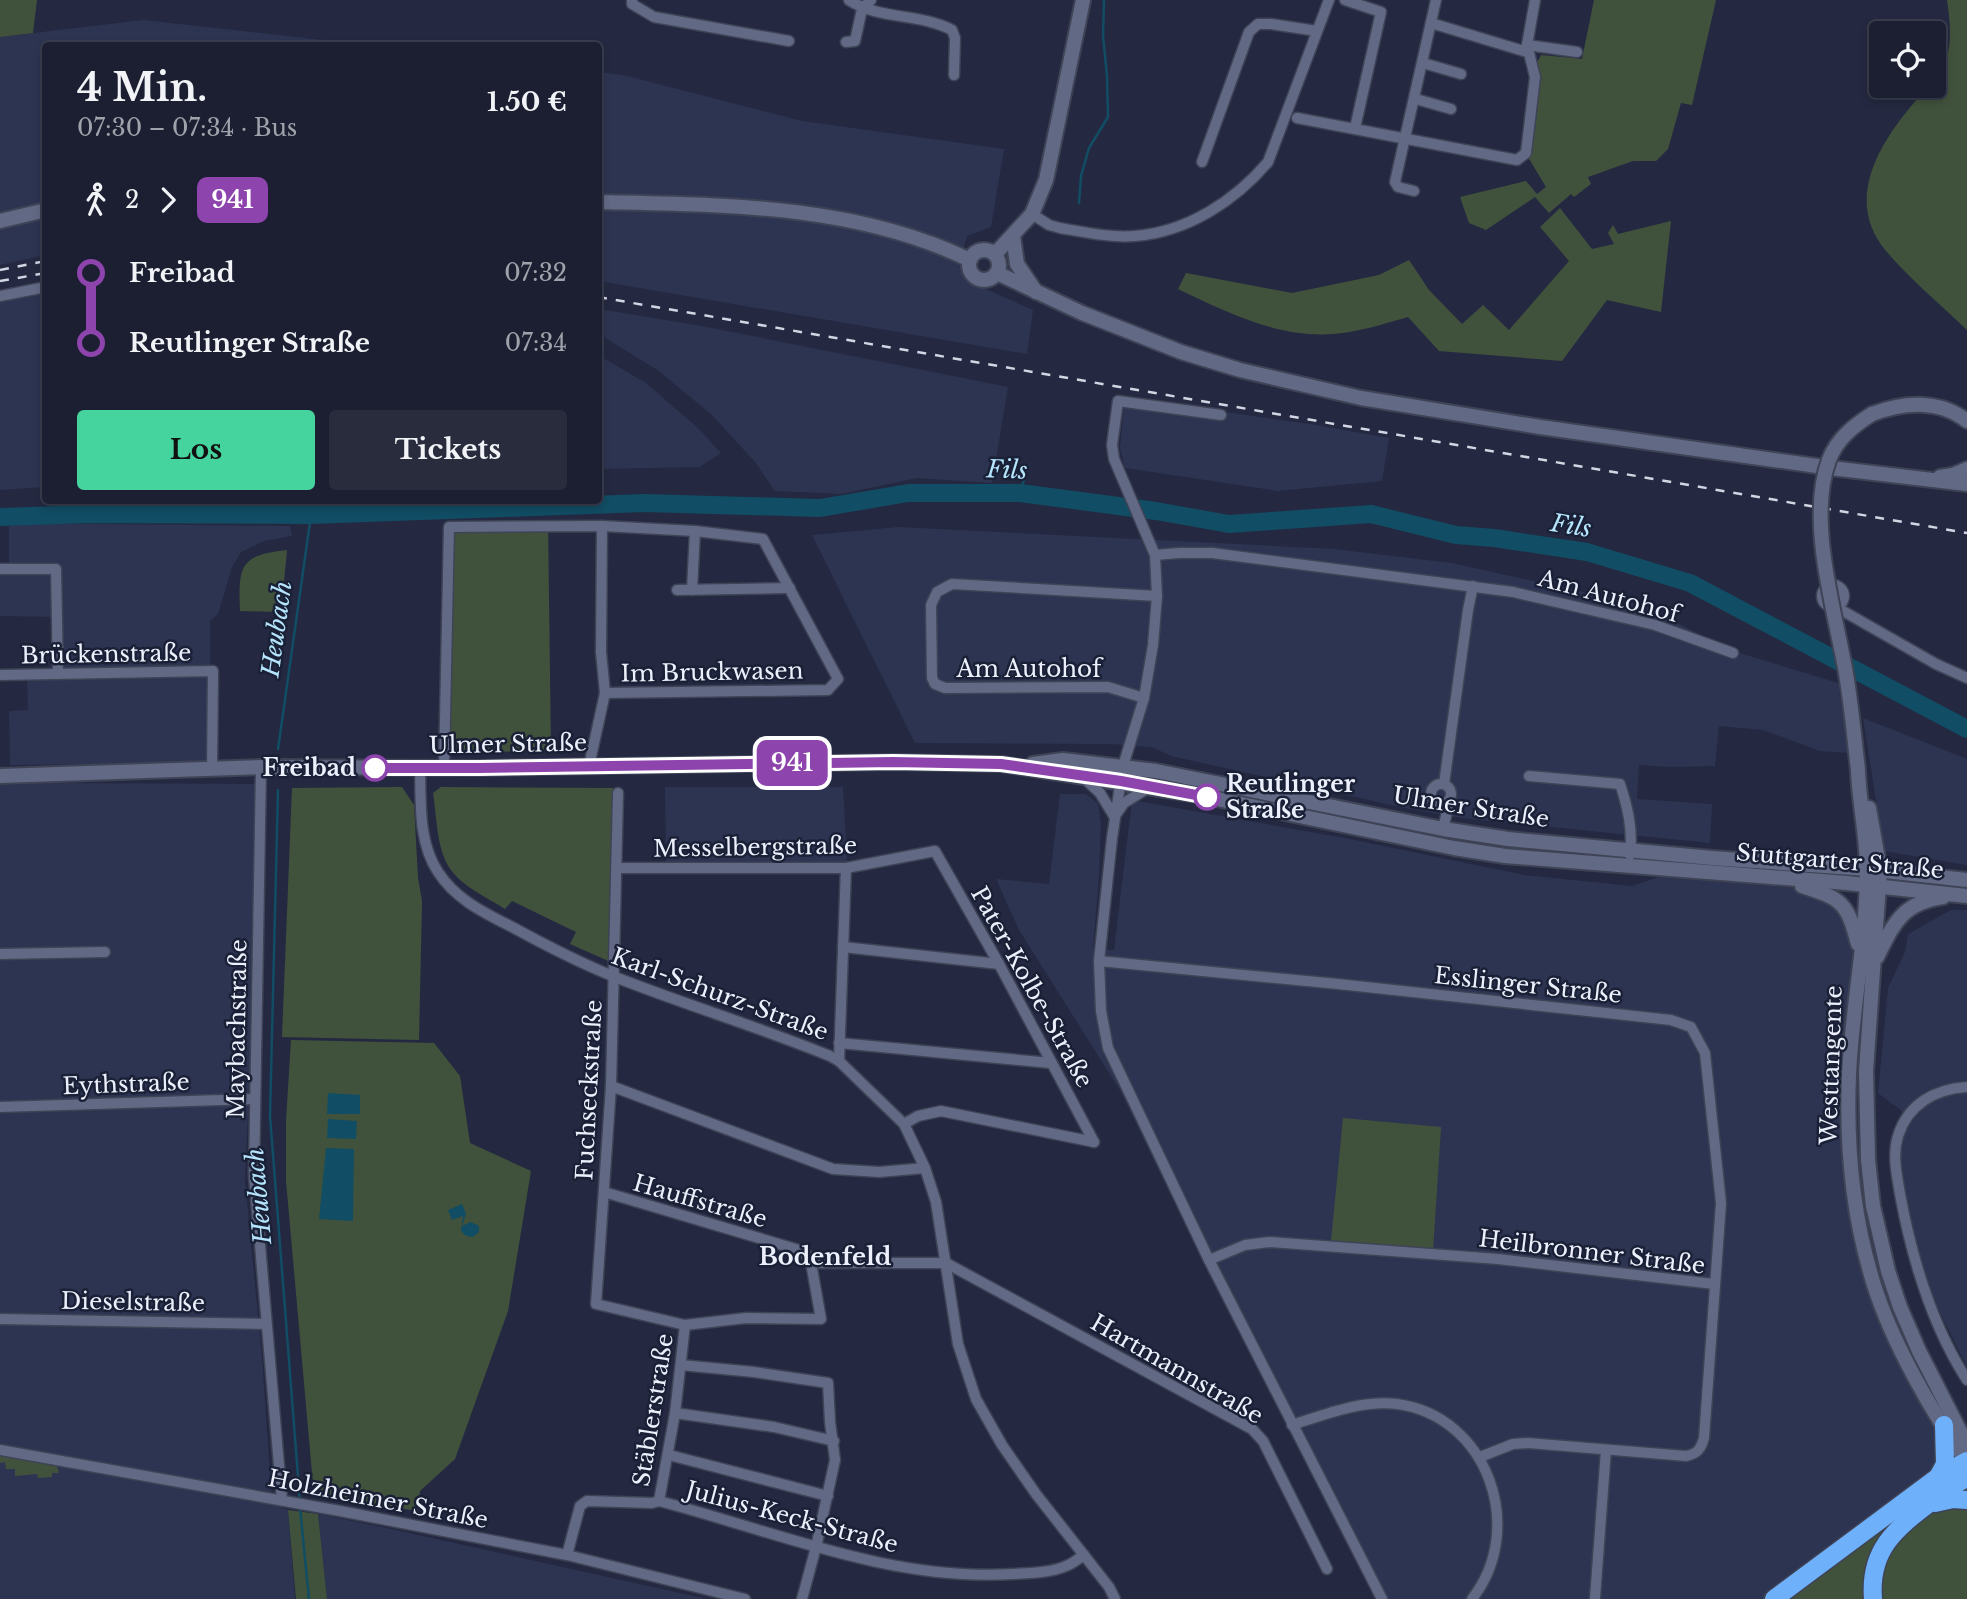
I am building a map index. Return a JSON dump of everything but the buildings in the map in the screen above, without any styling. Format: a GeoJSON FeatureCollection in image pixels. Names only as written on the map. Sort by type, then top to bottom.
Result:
{"type":"FeatureCollection","features":[{"type":"Feature","properties":{"kind":"highway"},"geometry":{"type":"LineString","coordinates":[[1938,1477],[1945,1464],[1944,1425]]}},
{"type":"Feature","properties":{"kind":"highway"},"geometry":{"type":"LineString","coordinates":[[1774,1599],[1938,1477],[1967,1461]]}},
{"type":"Feature","properties":{"kind":"highway"},"geometry":{"type":"LineString","coordinates":[[1873,1599],[1872,1580],[1882,1549],[1896,1530],[1928,1504],[1967,1461]]}},
{"type":"Feature","properties":{"kind":"highway"},"geometry":{"type":"LineString","coordinates":[[1928,1504],[1952,1499],[1967,1500]]}},
{"type":"Feature","properties":{"kind":"main road"},"geometry":{"type":"LineString","coordinates":[[995,254],[1032,214],[1046,180],[1083,0]]}},
{"type":"Feature","properties":{"kind":"main road"},"geometry":{"type":"LineString","coordinates":[[602,202],[732,205],[840,219],[915,237],[970,260]]}},
{"type":"Feature","properties":{"kind":"main road"},"geometry":{"type":"LineString","coordinates":[[0,221],[42,210]]}},
{"type":"Feature","properties":{"kind":"main road"},"geometry":{"type":"LineString","coordinates":[[1013,236],[1017,264],[1038,294]]}},
{"type":"Feature","properties":{"kind":"main road"},"geometry":{"type":"LineString","coordinates":[[981,250],[995,254],[1000,264],[997,273],[990,279],[980,280],[972,274],[970,260],[981,250]]}},
{"type":"Feature","properties":{"kind":"main road"},"geometry":{"type":"LineString","coordinates":[[997,273],[1038,294],[1181,352],[1240,370],[1361,398],[1540,428],[1967,484]]}},
{"type":"Feature","properties":{"kind":"main road","name":"Westtangente"},"geometry":{"type":"LineString","coordinates":[[1967,421],[1958,414],[1938,407],[1913,404],[1892,406],[1872,414],[1843,436],[1829,458],[1822,485],[1820,511],[1873,870],[1875,961],[1866,1071],[1866,1110],[1868,1160],[1877,1228],[1900,1307],[1967,1461]]}},
{"type":"Feature","properties":{"kind":"main road"},"geometry":{"type":"LineString","coordinates":[[1921,479],[1953,475],[1967,470]]}},
{"type":"Feature","properties":{"kind":"main road","name":"Ulmer Straße"},"geometry":{"type":"LineString","coordinates":[[1017,766],[1063,760],[1122,774],[1508,839],[1712,858]]}},
{"type":"Feature","properties":{"kind":"main road","name":"Ulmer Straße"},"geometry":{"type":"LineString","coordinates":[[0,776],[261,767],[444,768],[916,762],[1017,766],[1083,776],[1122,774],[1150,786],[1505,856],[1709,873]]}},
{"type":"Feature","properties":{"kind":"main road","name":"Stuttgarter Straße"},"geometry":{"type":"LineString","coordinates":[[1712,858],[1967,880]]}},
{"type":"Feature","properties":{"kind":"main road","name":"Stuttgarter Straße"},"geometry":{"type":"LineString","coordinates":[[1709,873],[1963,895]]}},
{"type":"Feature","properties":{"kind":"main road"},"geometry":{"type":"LineString","coordinates":[[1780,879],[1833,896],[1845,907],[1860,953]]}},
{"type":"Feature","properties":{"kind":"main road","name":"Westtangente"},"geometry":{"type":"LineString","coordinates":[[1873,886],[1860,953],[1849,1098],[1850,1158],[1855,1199],[1864,1248],[1884,1310],[1904,1354],[1967,1461]]}},
{"type":"Feature","properties":{"kind":"main road"},"geometry":{"type":"LineString","coordinates":[[1875,961],[1896,920],[1910,908],[1929,900],[1963,895]]}},
{"type":"Feature","properties":{"kind":"street"},"geometry":{"type":"LineString","coordinates":[[632,0],[632,4],[654,17],[789,41]]}},
{"type":"Feature","properties":{"kind":"street"},"geometry":{"type":"LineString","coordinates":[[849,0],[862,9],[907,16],[952,30],[955,38],[954,75]]}},
{"type":"Feature","properties":{"kind":"street"},"geometry":{"type":"LineString","coordinates":[[846,42],[855,41],[862,9],[872,0]]}},
{"type":"Feature","properties":{"kind":"street"},"geometry":{"type":"LineString","coordinates":[[1032,214],[1049,225],[1060,228],[1134,236],[1175,229],[1234,197],[1268,162],[1329,0]]}},
{"type":"Feature","properties":{"kind":"street"},"geometry":{"type":"LineString","coordinates":[[1345,0],[1381,12],[1355,128]]}},
{"type":"Feature","properties":{"kind":"street"},"geometry":{"type":"LineString","coordinates":[[1414,191],[1395,185],[1436,0]]}},
{"type":"Feature","properties":{"kind":"street"},"geometry":{"type":"LineString","coordinates":[[1297,118],[1517,160],[1526,153],[1535,77],[1527,49],[1535,0]]}},
{"type":"Feature","properties":{"kind":"street"},"geometry":{"type":"LineString","coordinates":[[1431,23],[1527,49],[1577,52]]}},
{"type":"Feature","properties":{"kind":"street"},"geometry":{"type":"LineString","coordinates":[[1202,162],[1248,32],[1258,24],[1317,31]]}},
{"type":"Feature","properties":{"kind":"street"},"geometry":{"type":"LineString","coordinates":[[1423,63],[1461,74]]}},
{"type":"Feature","properties":{"kind":"street"},"geometry":{"type":"LineString","coordinates":[[1416,99],[1451,109]]}},
{"type":"Feature","properties":{"kind":"street"},"geometry":{"type":"LineString","coordinates":[[0,296],[42,288]]}},
{"type":"Feature","properties":{"kind":"street"},"geometry":{"type":"LineString","coordinates":[[1221,415],[1118,401],[1112,445],[1114,459],[1155,555],[1157,596],[1153,645],[1144,698],[1122,774],[1115,816],[1099,961],[1101,1012],[1108,1048],[1209,1260],[1382,1599]]}},
{"type":"Feature","properties":{"kind":"street","name":"Im Bruckwasen"},"geometry":{"type":"LineString","coordinates":[[444,768],[449,527],[602,527],[695,531],[763,539],[838,679],[828,690],[605,693]]}},
{"type":"Feature","properties":{"kind":"street"},"geometry":{"type":"LineString","coordinates":[[589,766],[605,693],[601,652],[602,527]]}},
{"type":"Feature","properties":{"kind":"street"},"geometry":{"type":"LineString","coordinates":[[692,590],[695,531]]}},
{"type":"Feature","properties":{"kind":"street","name":"Am Autohof"},"geometry":{"type":"LineString","coordinates":[[1155,555],[1179,552],[1212,553],[1513,592],[1638,621],[1733,653]]}},
{"type":"Feature","properties":{"kind":"street"},"geometry":{"type":"LineString","coordinates":[[0,569],[56,569],[58,674]]}},
{"type":"Feature","properties":{"kind":"street","name":"Am Autohof"},"geometry":{"type":"LineString","coordinates":[[1144,698],[1108,687],[945,688],[935,684],[932,678],[930,605],[937,592],[952,584],[1157,596]]}},
{"type":"Feature","properties":{"kind":"street"},"geometry":{"type":"LineString","coordinates":[[1444,784],[1473,586]]}},
{"type":"Feature","properties":{"kind":"street"},"geometry":{"type":"LineString","coordinates":[[677,590],[789,588]]}},
{"type":"Feature","properties":{"kind":"street"},"geometry":{"type":"LineString","coordinates":[[1836,607],[1936,664],[1967,678]]}},
{"type":"Feature","properties":{"kind":"street","name":"Brückenstraße"},"geometry":{"type":"LineString","coordinates":[[0,675],[213,671],[212,770]]}},
{"type":"Feature","properties":{"kind":"street","name":"Maybachstraße"},"geometry":{"type":"LineString","coordinates":[[261,767],[254,1175],[266,1324],[286,1501]]}},
{"type":"Feature","properties":{"kind":"street","name":"Karl-Schurz-Straße"},"geometry":{"type":"LineString","coordinates":[[420,768],[423,831],[429,855],[453,892],[481,911],[556,951],[614,977],[744,1023],[839,1061],[904,1124],[925,1168],[936,1202],[958,1344],[976,1399],[1002,1445],[1036,1494],[1109,1587],[1115,1599]]}},
{"type":"Feature","properties":{"kind":"street"},"geometry":{"type":"LineString","coordinates":[[1083,776],[1100,793],[1115,816]]}},
{"type":"Feature","properties":{"kind":"street"},"geometry":{"type":"LineString","coordinates":[[1529,776],[1620,784],[1631,824],[1629,866]]}},
{"type":"Feature","properties":{"kind":"street"},"geometry":{"type":"LineString","coordinates":[[1444,784],[1434,786],[1431,799],[1438,804],[1450,799]]}},
{"type":"Feature","properties":{"kind":"street"},"geometry":{"type":"LineString","coordinates":[[1443,829],[1450,799],[1450,789],[1444,784]]}},
{"type":"Feature","properties":{"kind":"street"},"geometry":{"type":"LineString","coordinates":[[1115,816],[1124,803],[1150,786]]}},
{"type":"Feature","properties":{"kind":"street","name":"Fuchseckstraße"},"geometry":{"type":"LineString","coordinates":[[618,793],[611,1087],[596,1304],[685,1325]]}},
{"type":"Feature","properties":{"kind":"street","name":"Messelbergstraße"},"geometry":{"type":"LineString","coordinates":[[617,868],[846,868],[935,851]]}},
{"type":"Feature","properties":{"kind":"street","name":"Pater-Kolbe-Straße"},"geometry":{"type":"LineString","coordinates":[[904,1124],[918,1116],[941,1111],[1094,1143],[999,964],[935,851]]}},
{"type":"Feature","properties":{"kind":"street"},"geometry":{"type":"LineString","coordinates":[[839,1061],[846,868]]}},
{"type":"Feature","properties":{"kind":"street"},"geometry":{"type":"LineString","coordinates":[[843,947],[999,964]]}},
{"type":"Feature","properties":{"kind":"street"},"geometry":{"type":"LineString","coordinates":[[0,954],[105,952]]}},
{"type":"Feature","properties":{"kind":"street","name":"Esslinger Straße"},"geometry":{"type":"LineString","coordinates":[[1099,961],[1501,1000],[1671,1020],[1691,1027],[1705,1054],[1721,1203],[1714,1284]]}},
{"type":"Feature","properties":{"kind":"street"},"geometry":{"type":"LineString","coordinates":[[839,1043],[1051,1063]]}},
{"type":"Feature","properties":{"kind":"street"},"geometry":{"type":"LineString","coordinates":[[611,1087],[833,1168],[878,1172],[925,1168]]}},
{"type":"Feature","properties":{"kind":"street"},"geometry":{"type":"LineString","coordinates":[[1967,1087],[1933,1094],[1918,1104],[1905,1119],[1897,1138],[1895,1161],[1922,1287],[1967,1380]]}},
{"type":"Feature","properties":{"kind":"street","name":"Eythstraße"},"geometry":{"type":"LineString","coordinates":[[0,1107],[254,1099]]}},
{"type":"Feature","properties":{"kind":"street","name":"Hauffstraße"},"geometry":{"type":"LineString","coordinates":[[604,1192],[799,1250],[807,1255],[811,1263]]}},
{"type":"Feature","properties":{"kind":"street","name":"Heilbronner Straße"},"geometry":{"type":"LineString","coordinates":[[1209,1260],[1245,1245],[1269,1242],[1498,1259],[1714,1284],[1704,1438],[1700,1450],[1686,1456],[1528,1443],[1513,1444],[1480,1457]]}},
{"type":"Feature","properties":{"kind":"street"},"geometry":{"type":"LineString","coordinates":[[685,1325],[746,1318],[821,1319],[811,1263],[946,1263]]}},
{"type":"Feature","properties":{"kind":"street","name":"Hartmannstraße"},"geometry":{"type":"LineString","coordinates":[[946,1263],[1252,1429],[1263,1441],[1328,1569]]}},
{"type":"Feature","properties":{"kind":"street","name":"Dieselstraße"},"geometry":{"type":"LineString","coordinates":[[0,1319],[266,1324]]}},
{"type":"Feature","properties":{"kind":"street","name":"Stäblerstraße"},"geometry":{"type":"LineString","coordinates":[[659,1501],[676,1413],[685,1325]]}},
{"type":"Feature","properties":{"kind":"street"},"geometry":{"type":"LineString","coordinates":[[681,1365],[828,1383],[835,1460],[802,1599]]}},
{"type":"Feature","properties":{"kind":"street"},"geometry":{"type":"LineString","coordinates":[[1292,1425],[1350,1407],[1396,1404],[1436,1418],[1466,1440],[1480,1457],[1490,1478],[1497,1503],[1497,1535],[1488,1573],[1472,1599]]}},
{"type":"Feature","properties":{"kind":"street"},"geometry":{"type":"LineString","coordinates":[[676,1413],[774,1427],[834,1441]]}},
{"type":"Feature","properties":{"kind":"street","name":"Holzheimer Straße"},"geometry":{"type":"LineString","coordinates":[[0,1450],[567,1555],[746,1599]]}},
{"type":"Feature","properties":{"kind":"street"},"geometry":{"type":"LineString","coordinates":[[1595,1598],[1606,1450]]}},
{"type":"Feature","properties":{"kind":"street"},"geometry":{"type":"LineString","coordinates":[[669,1455],[828,1496]]}},
{"type":"Feature","properties":{"kind":"street","name":"Julius-Keck-Straße"},"geometry":{"type":"LineString","coordinates":[[567,1555],[580,1506],[587,1501],[659,1501],[816,1547],[905,1567],[978,1576],[1065,1567],[1084,1555]]}},
{"type":"Feature","properties":{"kind":"shaded area"},"geometry":{"type":"Polygon","coordinates":[[[143,20],[341,42],[42,42],[42,256],[0,265],[0,37],[143,20]]]}},
{"type":"Feature","properties":{"kind":"shaded area"},"geometry":{"type":"Polygon","coordinates":[[[602,72],[623,75],[802,121],[1004,149],[991,227],[967,236],[959,265],[972,283],[1033,310],[1027,354],[602,282],[602,72]]]}},
{"type":"Feature","properties":{"kind":"shaded area"},"geometry":{"type":"Polygon","coordinates":[[[42,294],[42,487],[0,490],[0,301],[42,294]]]}},
{"type":"Feature","properties":{"kind":"shaded area"},"geometry":{"type":"Polygon","coordinates":[[[602,309],[702,326],[1008,387],[992,483],[917,478],[841,494],[775,491],[755,462],[712,415],[659,371],[602,336],[602,309]]]}},
{"type":"Feature","properties":{"kind":"shaded area"},"geometry":{"type":"Polygon","coordinates":[[[602,357],[646,383],[699,429],[721,453],[699,467],[602,469],[602,357]]]}},
{"type":"Feature","properties":{"kind":"shaded area"},"geometry":{"type":"Polygon","coordinates":[[[1125,398],[1389,438],[1382,481],[1278,491],[1125,468],[1120,448],[1125,398]]]}},
{"type":"Feature","properties":{"kind":"shaded area"},"geometry":{"type":"Polygon","coordinates":[[[9,523],[290,526],[292,536],[264,541],[241,552],[232,567],[218,614],[210,621],[210,763],[10,765],[9,711],[28,710],[27,678],[58,678],[58,617],[0,616],[0,574],[9,574],[9,523]]]}},
{"type":"Feature","properties":{"kind":"shaded area"},"geometry":{"type":"Polygon","coordinates":[[[898,527],[1334,549],[1452,563],[1641,605],[1733,651],[1838,683],[1849,753],[1820,751],[1763,730],[1719,726],[1715,766],[1639,765],[1637,799],[1712,804],[1710,843],[1462,818],[1400,807],[1171,756],[1152,747],[1111,744],[915,743],[812,535],[898,527]]]}},
{"type":"Feature","properties":{"kind":"shaded area"},"geometry":{"type":"Polygon","coordinates":[[[1863,718],[1967,759],[1967,865],[1884,851],[1863,718]]]}},
{"type":"Feature","properties":{"kind":"shaded area"},"geometry":{"type":"Polygon","coordinates":[[[256,784],[254,980],[245,1181],[262,1358],[272,1504],[288,1510],[295,1599],[0,1599],[0,785],[256,784]]]}},
{"type":"Feature","properties":{"kind":"shaded area"},"geometry":{"type":"Polygon","coordinates":[[[665,787],[843,787],[847,862],[666,862],[665,787]]]}},
{"type":"Feature","properties":{"kind":"shaded area"},"geometry":{"type":"Polygon","coordinates":[[[1060,794],[1086,794],[1098,804],[1101,823],[1093,949],[1114,950],[1132,800],[1350,839],[1524,875],[1632,886],[1659,877],[1797,888],[1814,892],[1842,912],[1853,940],[1842,1108],[1844,1171],[1854,1231],[1869,1293],[1885,1336],[1939,1438],[1938,1469],[1767,1599],[1381,1599],[1288,1428],[1121,1092],[1019,930],[996,879],[1049,884],[1060,794]]]}},
{"type":"Feature","properties":{"kind":"shaded area"},"geometry":{"type":"Polygon","coordinates":[[[1951,910],[1967,910],[1967,1367],[1922,1276],[1898,1160],[1902,1111],[1878,1093],[1888,988],[1905,952],[1908,934],[1951,910]]]}},
{"type":"Feature","properties":{"kind":"shaded area"},"geometry":{"type":"Polygon","coordinates":[[[328,1093],[360,1095],[360,1114],[327,1114],[328,1093]]]}},
{"type":"Feature","properties":{"kind":"shaded area"},"geometry":{"type":"Polygon","coordinates":[[[328,1119],[357,1121],[356,1139],[327,1138],[328,1119]]]}},
{"type":"Feature","properties":{"kind":"shaded area"},"geometry":{"type":"Polygon","coordinates":[[[326,1148],[354,1149],[353,1221],[319,1219],[326,1148]]]}},
{"type":"Feature","properties":{"kind":"shaded area"},"geometry":{"type":"Polygon","coordinates":[[[462,1204],[466,1214],[462,1226],[471,1222],[479,1226],[479,1232],[473,1237],[466,1236],[461,1231],[463,1216],[452,1220],[448,1210],[462,1204]]]}},
{"type":"Feature","properties":{"kind":"shaded area"},"geometry":{"type":"Polygon","coordinates":[[[318,1514],[382,1527],[707,1599],[327,1599],[318,1514]]]}},
{"type":"Feature","properties":{"kind":"green space"},"geometry":{"type":"Polygon","coordinates":[[[0,0],[37,0],[33,33],[0,37],[0,0]]]}},
{"type":"Feature","properties":{"kind":"green space"},"geometry":{"type":"Polygon","coordinates":[[[1594,0],[1716,0],[1692,105],[1681,103],[1668,149],[1656,161],[1633,161],[1588,177],[1591,184],[1574,197],[1571,194],[1549,213],[1535,197],[1486,230],[1469,223],[1460,197],[1526,181],[1537,194],[1546,187],[1528,157],[1537,111],[1539,83],[1536,65],[1541,55],[1582,59],[1594,0]]]}},
{"type":"Feature","properties":{"kind":"green space"},"geometry":{"type":"Polygon","coordinates":[[[1947,0],[1967,0],[1967,330],[1886,251],[1872,229],[1867,207],[1868,185],[1875,163],[1899,121],[1918,98],[1946,98],[1949,21],[1947,0]]]}},
{"type":"Feature","properties":{"kind":"green space"},"geometry":{"type":"Polygon","coordinates":[[[1560,208],[1592,249],[1614,244],[1608,233],[1613,225],[1618,234],[1671,221],[1661,312],[1607,300],[1562,361],[1439,351],[1408,317],[1343,333],[1292,332],[1253,322],[1178,289],[1186,273],[1292,293],[1379,275],[1409,260],[1429,290],[1462,324],[1483,305],[1509,330],[1569,261],[1540,227],[1560,208]]]}},
{"type":"Feature","properties":{"kind":"green space"},"geometry":{"type":"Polygon","coordinates":[[[548,521],[551,751],[447,752],[451,524],[548,521]]]}},
{"type":"Feature","properties":{"kind":"green space"},"geometry":{"type":"Polygon","coordinates":[[[287,550],[281,612],[240,611],[240,583],[245,566],[260,555],[287,550]]]}},
{"type":"Feature","properties":{"kind":"green space"},"geometry":{"type":"Polygon","coordinates":[[[402,787],[414,805],[422,901],[419,1040],[282,1037],[292,788],[402,787]]]}},
{"type":"Feature","properties":{"kind":"green space"},"geometry":{"type":"Polygon","coordinates":[[[441,787],[618,788],[613,963],[570,944],[576,932],[512,901],[505,909],[456,876],[446,862],[438,833],[433,793],[441,787]]]}},
{"type":"Feature","properties":{"kind":"green space"},"geometry":{"type":"Polygon","coordinates":[[[291,1040],[434,1043],[460,1076],[470,1143],[531,1171],[508,1311],[455,1459],[420,1491],[418,1511],[314,1495],[286,1181],[286,1121],[291,1040]]]}},
{"type":"Feature","properties":{"kind":"green space"},"geometry":{"type":"Polygon","coordinates":[[[1343,1118],[1441,1127],[1433,1251],[1331,1241],[1343,1118]]]}},
{"type":"Feature","properties":{"kind":"green space"},"geometry":{"type":"Polygon","coordinates":[[[0,1456],[57,1466],[59,1473],[52,1473],[52,1477],[38,1478],[37,1474],[15,1476],[15,1469],[6,1469],[5,1462],[0,1463],[0,1456]]]}},
{"type":"Feature","properties":{"kind":"green space"},"geometry":{"type":"Polygon","coordinates":[[[1967,1504],[1967,1599],[1880,1599],[1884,1562],[1898,1539],[1938,1507],[1967,1504]]]}},
{"type":"Feature","properties":{"kind":"green space"},"geometry":{"type":"Polygon","coordinates":[[[288,1510],[318,1514],[327,1599],[296,1599],[288,1510]]]}},
{"type":"Feature","properties":{"kind":"green space"},"geometry":{"type":"Polygon","coordinates":[[[1907,1511],[1868,1599],[1781,1599],[1907,1511]]]}},
{"type":"Feature","properties":{"kind":"waterway"},"geometry":{"type":"LineString","coordinates":[[1079,203],[1081,176],[1089,148],[1108,117],[1103,36],[1104,0]]}},
{"type":"Feature","properties":{"kind":"waterway"},"geometry":{"type":"LineString","coordinates":[[1020,493],[1028,466]]}},
{"type":"Feature","properties":{"kind":"waterway","name":"Fils"},"geometry":{"type":"LineString","coordinates":[[0,517],[91,514],[311,515],[645,503],[820,508],[908,493],[1020,493],[1156,511],[1229,524],[1371,514],[1456,535],[1587,552],[1690,583],[1967,729]]}},
{"type":"Feature","properties":{"kind":"waterway","name":"Heubach"},"geometry":{"type":"LineString","coordinates":[[278,749],[311,515]]}},
{"type":"Feature","properties":{"kind":"waterway","name":"Heubach"},"geometry":{"type":"LineString","coordinates":[[278,790],[270,1116],[300,1502]]}},
{"type":"Feature","properties":{"kind":"waterway","name":"Heubach"},"geometry":{"type":"LineString","coordinates":[[300,1508],[309,1599]]}},
{"type":"Feature","properties":{"kind":"railway"},"geometry":{"type":"LineString","coordinates":[[0,270],[42,262]]}},
{"type":"Feature","properties":{"kind":"railway"},"geometry":{"type":"LineString","coordinates":[[0,281],[42,274]]}},
{"type":"Feature","properties":{"kind":"railway"},"geometry":{"type":"LineString","coordinates":[[602,298],[1967,533]]}},
{"type":"Feature","properties":{"kind":"bus line","name":"941"},"geometry":{"type":"LineString","coordinates":[[375,768],[893,762],[1001,764],[1121,781],[1207,797]]}},
{"type":"Feature","properties":{"kind":"place","name":"Freibad"},"geometry":{"type":"Point","coordinates":[375,768]}},
{"type":"Feature","properties":{"kind":"place","name":"Reutlinger Straße"},"geometry":{"type":"Point","coordinates":[1207,797]}},
{"type":"Feature","properties":{"kind":"district","name":"Bodenfeld"},"geometry":{"type":"Point","coordinates":[825,1257]}}]}
